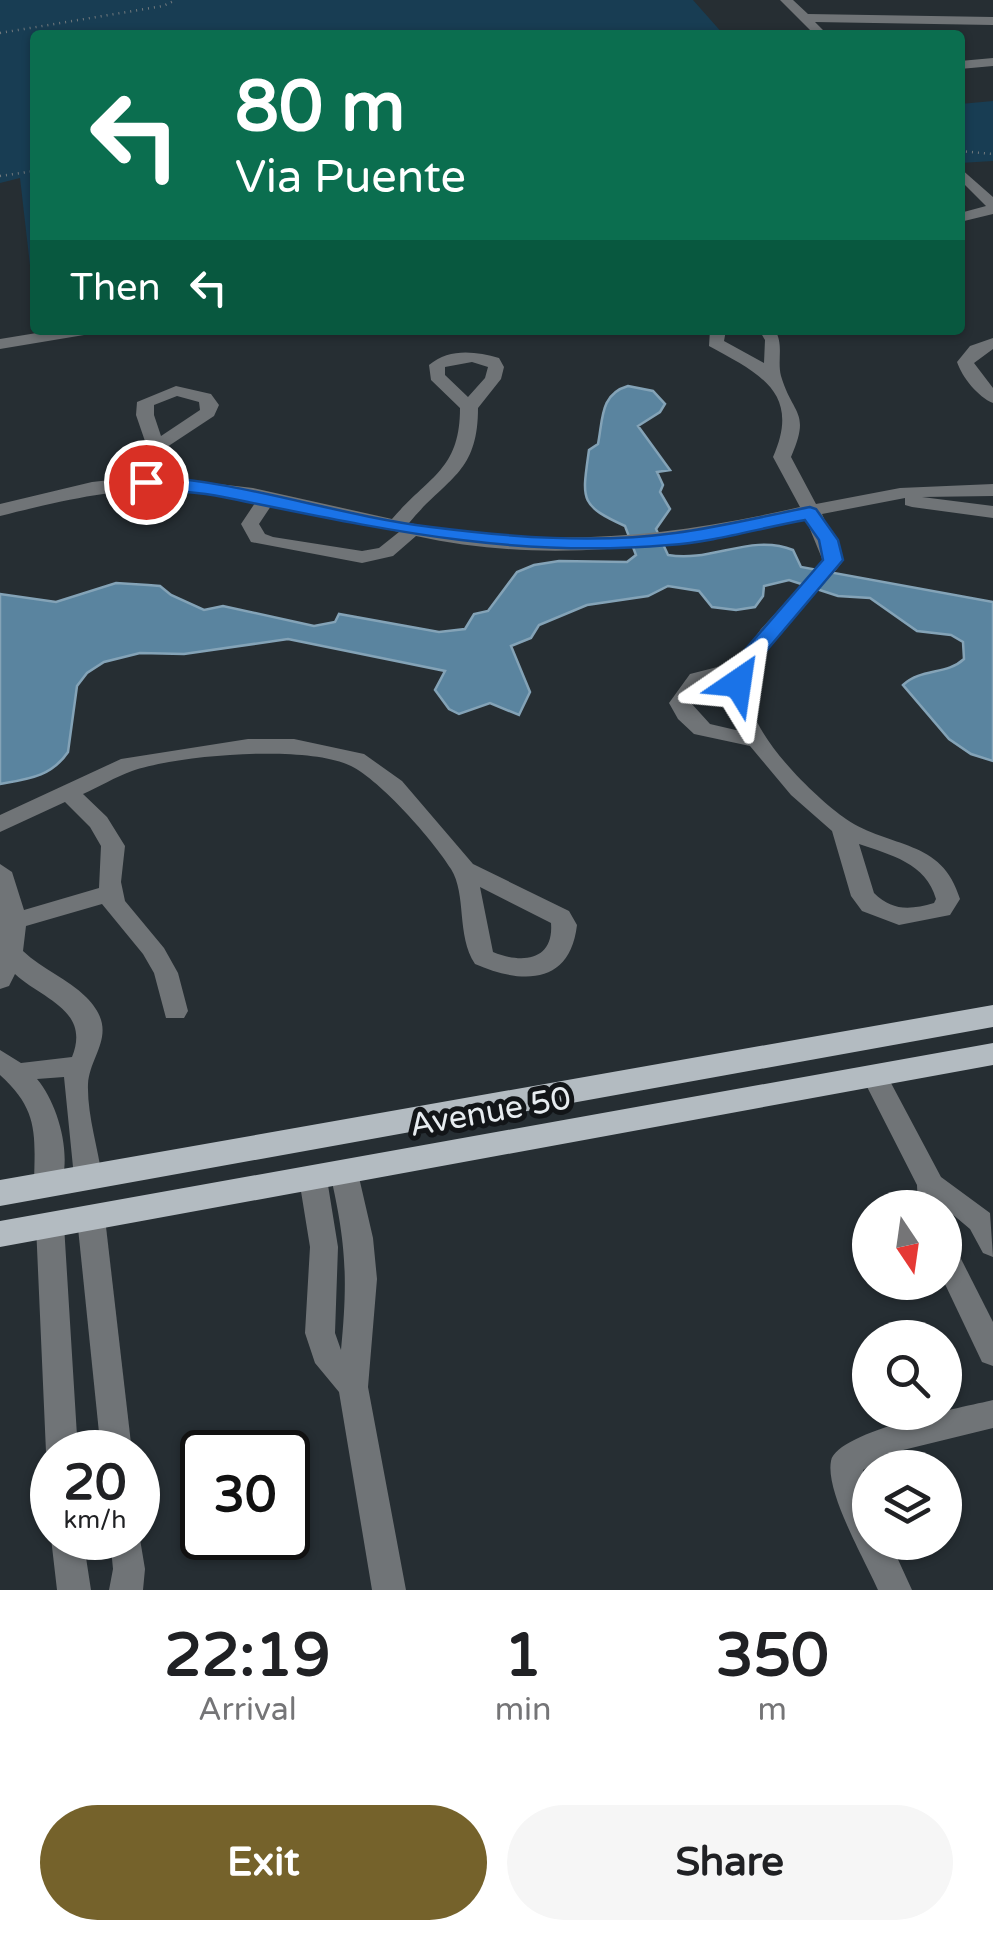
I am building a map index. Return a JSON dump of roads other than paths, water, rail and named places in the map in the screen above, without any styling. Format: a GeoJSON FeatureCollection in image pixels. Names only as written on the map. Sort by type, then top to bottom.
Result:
{"type":"FeatureCollection","features":[{"type":"Feature","properties":{"kind":"main road","name":"Avenue 50"},"geometry":{"type":"LineString","coordinates":[[0,1193],[993,1016]]}},
{"type":"Feature","properties":{"kind":"main road"},"geometry":{"type":"LineString","coordinates":[[874,1075],[870,1064],[875,1055],[892,1047],[993,1028]]}},
{"type":"Feature","properties":{"kind":"main road","name":"Avenue 50"},"geometry":{"type":"LineString","coordinates":[[0,1234],[993,1054]]}},
{"type":"Feature","properties":{"kind":"main road"},"geometry":{"type":"LineString","coordinates":[[88,1177],[91,1218]]}},
{"type":"Feature","properties":{"kind":"main road"},"geometry":{"type":"LineString","coordinates":[[48,1184],[50,1226]]}},
{"type":"Feature","properties":{"kind":"street"},"geometry":{"type":"LineString","coordinates":[[786,0],[817,30]]}},
{"type":"Feature","properties":{"kind":"street"},"geometry":{"type":"LineString","coordinates":[[805,18],[993,21]]}},
{"type":"Feature","properties":{"kind":"street"},"geometry":{"type":"LineString","coordinates":[[965,65],[993,62]]}},
{"type":"Feature","properties":{"kind":"street"},"geometry":{"type":"LineString","coordinates":[[965,177],[993,207],[965,216]]}},
{"type":"Feature","properties":{"kind":"street"},"geometry":{"type":"LineString","coordinates":[[0,344],[54,335]]}},
{"type":"Feature","properties":{"kind":"street"},"geometry":{"type":"LineString","coordinates":[[717,335],[715,342],[772,374]]}},
{"type":"Feature","properties":{"kind":"street"},"geometry":{"type":"LineString","coordinates":[[770,335],[772,374],[793,417],[782,457],[828,540],[833,560],[752,655],[738,683],[739,709],[758,740],[842,827],[929,866],[947,888],[948,899],[942,909],[899,917],[870,906],[862,896],[842,827]]}},
{"type":"Feature","properties":{"kind":"street"},"geometry":{"type":"LineString","coordinates":[[993,344],[976,350],[965,362],[993,398]]}},
{"type":"Feature","properties":{"kind":"street"},"geometry":{"type":"LineString","coordinates":[[267,498],[250,524],[258,538],[354,558],[375,556],[394,548],[424,492],[460,462],[469,435],[469,407]]}},
{"type":"Feature","properties":{"kind":"street"},"geometry":{"type":"LineString","coordinates":[[146,482],[156,447]]}},
{"type":"Feature","properties":{"kind":"street"},"geometry":{"type":"LineString","coordinates":[[0,510],[146,482],[187,484],[404,527],[500,540],[624,543],[664,540],[952,486],[993,490]]}},
{"type":"Feature","properties":{"kind":"street"},"geometry":{"type":"LineString","coordinates":[[878,499],[993,512]]}},
{"type":"Feature","properties":{"kind":"street"},"geometry":{"type":"LineString","coordinates":[[746,667],[694,678],[684,688],[680,703],[695,727],[710,734],[758,740]]}},
{"type":"Feature","properties":{"kind":"street"},"geometry":{"type":"LineString","coordinates":[[0,824],[130,764],[248,746],[294,746],[356,759],[394,786],[465,870],[560,917],[564,924],[561,950],[550,962],[520,968],[484,958],[478,950],[465,870]]}},
{"type":"Feature","properties":{"kind":"street"},"geometry":{"type":"LineString","coordinates":[[69,792],[99,822],[113,846],[114,904],[152,948],[166,972],[175,1011]]}},
{"type":"Feature","properties":{"kind":"street"},"geometry":{"type":"LineString","coordinates":[[0,872],[12,899],[14,921],[12,956],[0,980]]}},
{"type":"Feature","properties":{"kind":"street"},"geometry":{"type":"LineString","coordinates":[[14,921],[112,894]]}},
{"type":"Feature","properties":{"kind":"street"},"geometry":{"type":"LineString","coordinates":[[12,956],[84,1013],[90,1034],[75,1082],[88,1177]]}},
{"type":"Feature","properties":{"kind":"street"},"geometry":{"type":"LineString","coordinates":[[10,1068],[80,1066]]}},
{"type":"Feature","properties":{"kind":"street"},"geometry":{"type":"LineString","coordinates":[[10,1068],[44,1106],[48,1184]]}},
{"type":"Feature","properties":{"kind":"street"},"geometry":{"type":"LineString","coordinates":[[874,1075],[928,1190]]}},
{"type":"Feature","properties":{"kind":"street"},"geometry":{"type":"LineString","coordinates":[[344,1173],[359,1238],[362,1279],[353,1387],[389,1590]]}},
{"type":"Feature","properties":{"kind":"street"},"geometry":{"type":"LineString","coordinates":[[313,1179],[324,1247],[320,1333],[326,1354],[353,1387]]}},
{"type":"Feature","properties":{"kind":"street"},"geometry":{"type":"LineString","coordinates":[[962,1212],[980,1221],[993,1245]]}},
{"type":"Feature","properties":{"kind":"street"},"geometry":{"type":"LineString","coordinates":[[91,1218],[115,1430]]}},
{"type":"Feature","properties":{"kind":"street"},"geometry":{"type":"LineString","coordinates":[[50,1226],[61,1430]]}},
{"type":"Feature","properties":{"kind":"street"},"geometry":{"type":"LineString","coordinates":[[962,1290],[993,1353]]}},
{"type":"Feature","properties":{"kind":"street"},"geometry":{"type":"LineString","coordinates":[[869,1450],[888,1439],[993,1414]]}},
{"type":"Feature","properties":{"kind":"street"},"geometry":{"type":"LineString","coordinates":[[852,1460],[846,1463],[852,1492]]}},
{"type":"Feature","properties":{"kind":"street"},"geometry":{"type":"LineString","coordinates":[[70,1560],[74,1590]]}},
{"type":"Feature","properties":{"kind":"street"},"geometry":{"type":"LineString","coordinates":[[126,1590],[128,1560]]}},
{"type":"Feature","properties":{"kind":"street"},"geometry":{"type":"LineString","coordinates":[[881,1560],[895,1590]]}}]}
